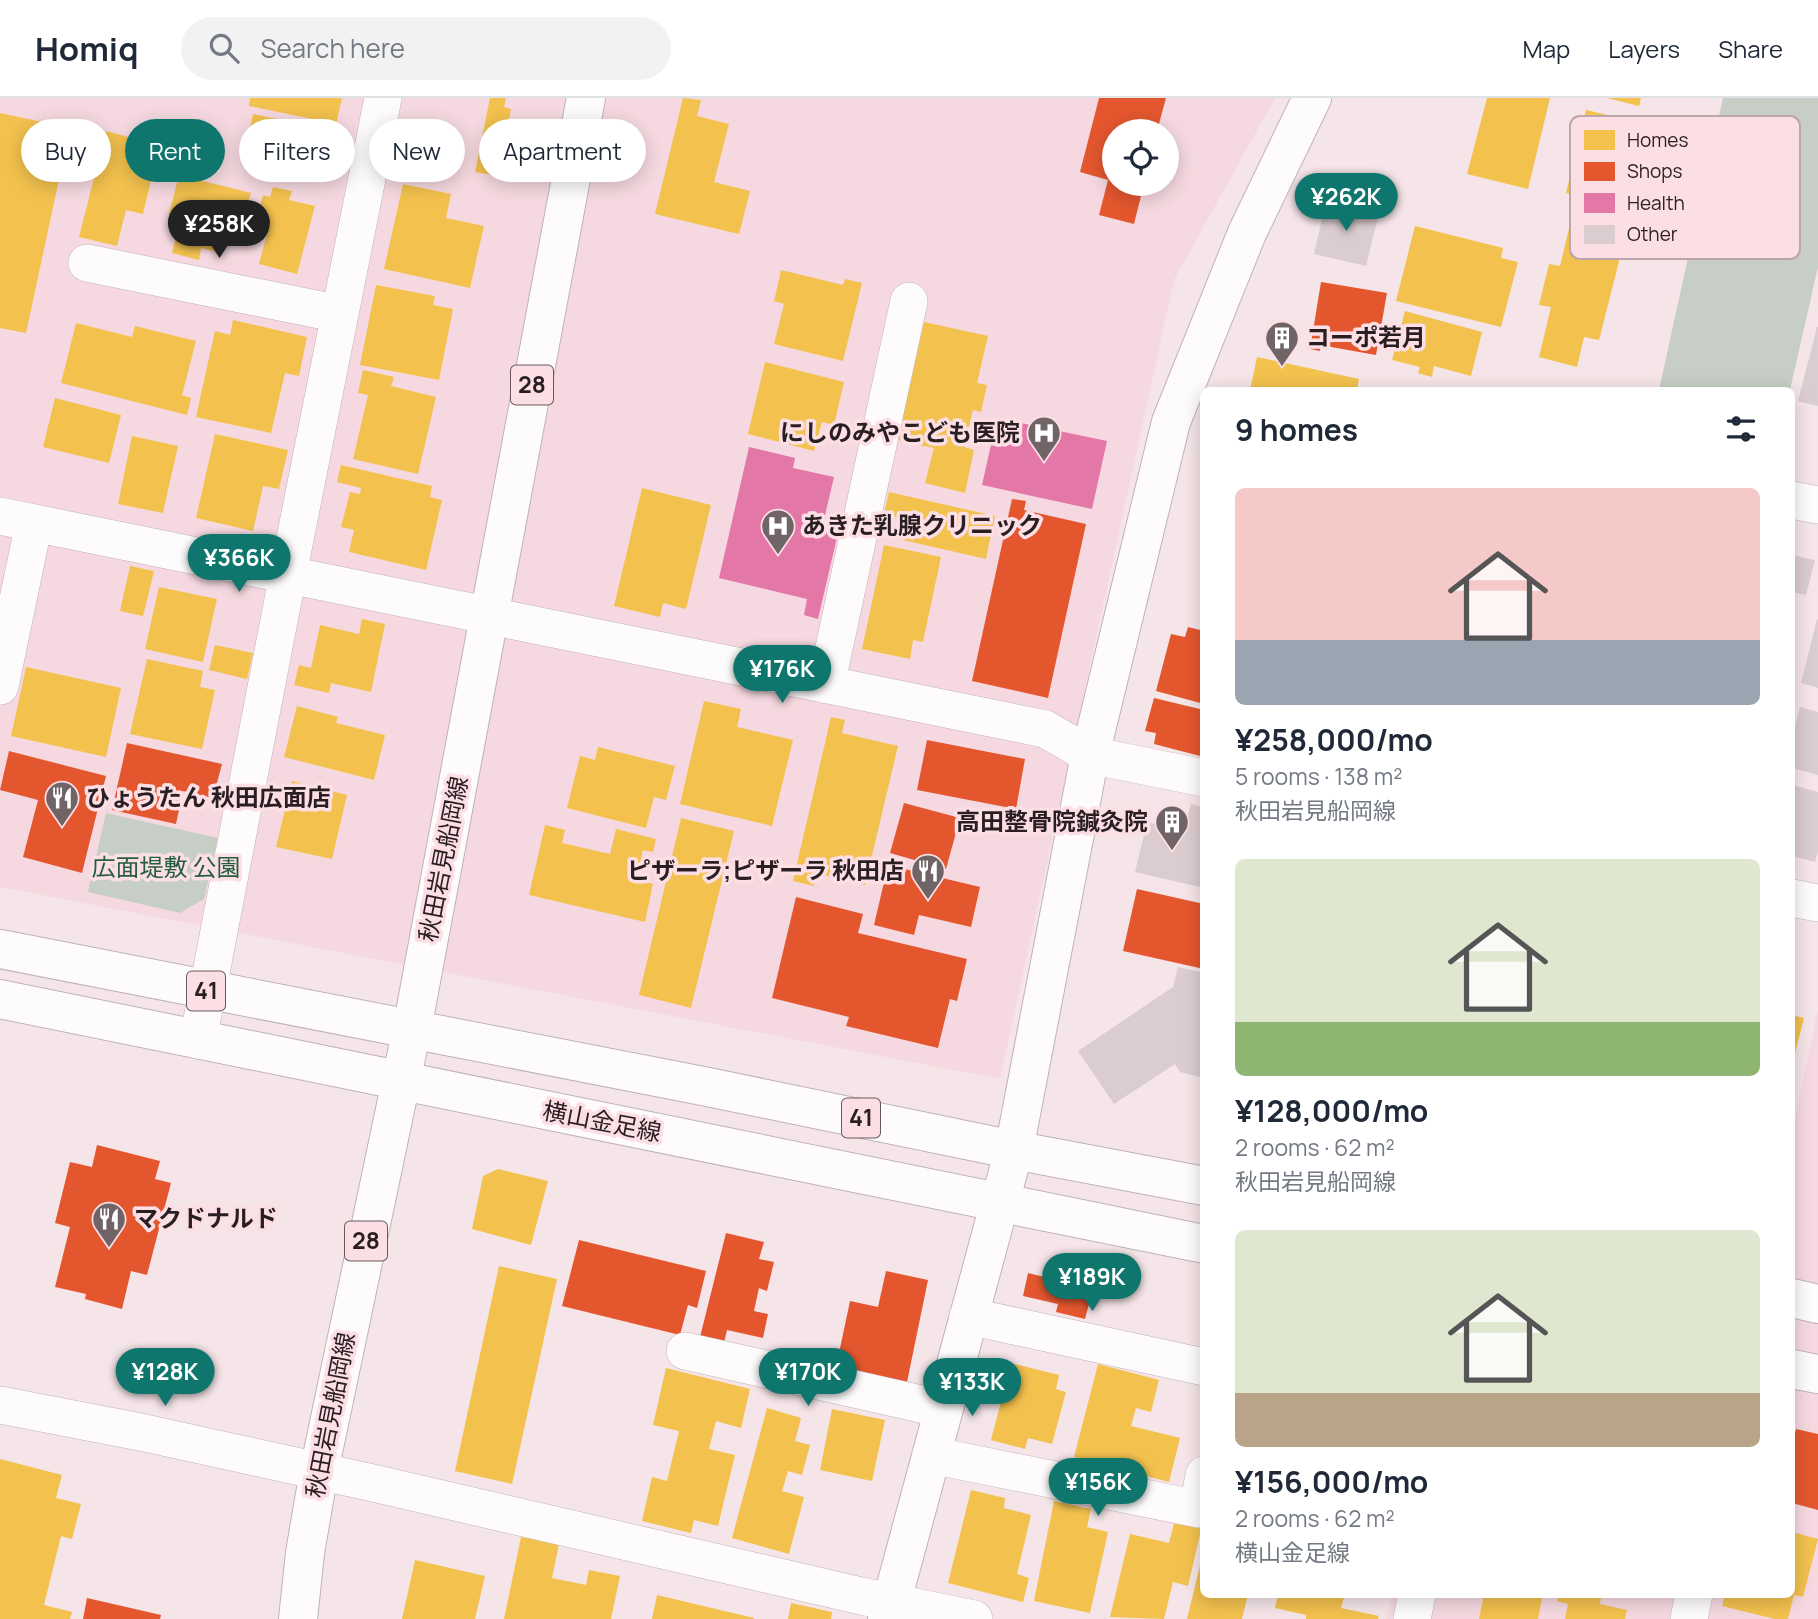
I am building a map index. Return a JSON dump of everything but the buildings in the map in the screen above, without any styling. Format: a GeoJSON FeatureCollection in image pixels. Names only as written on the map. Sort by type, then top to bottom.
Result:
{"type":"FeatureCollection","features":[{"type":"Feature","properties":{"kind":"main road","name":"秋田岩見船岡線"},"geometry":{"type":"LineString","coordinates":[[298,1619],[304,1553],[319,1471],[412,1029],[586,98]]}},
{"type":"Feature","properties":{"kind":"main road"},"geometry":{"type":"LineString","coordinates":[[889,1611],[1014,1150],[1090,755],[1171,422],[1247,233],[1312,98]]}},
{"type":"Feature","properties":{"kind":"main road","name":"41"},"geometry":{"type":"LineString","coordinates":[[0,949],[1200,1185]]}},
{"type":"Feature","properties":{"kind":"main road","name":"横山金足線"},"geometry":{"type":"LineString","coordinates":[[0,999],[1200,1243]]}},
{"type":"Feature","properties":{"kind":"main road"},"geometry":{"type":"LineString","coordinates":[[1795,1299],[1818,1304]]}},
{"type":"Feature","properties":{"kind":"main road"},"geometry":{"type":"LineString","coordinates":[[1795,1370],[1818,1374]]}},
{"type":"Feature","properties":{"kind":"street"},"geometry":{"type":"LineString","coordinates":[[198,1040],[383,98]]}},
{"type":"Feature","properties":{"kind":"street"},"geometry":{"type":"LineString","coordinates":[[87,262],[340,314]]}},
{"type":"Feature","properties":{"kind":"street"},"geometry":{"type":"LineString","coordinates":[[826,685],[909,300]]}},
{"type":"Feature","properties":{"kind":"street"},"geometry":{"type":"LineString","coordinates":[[1795,501],[1818,505]]}},
{"type":"Feature","properties":{"kind":"street"},"geometry":{"type":"LineString","coordinates":[[0,686],[17,519],[1045,729],[1090,755],[1200,777]]}},
{"type":"Feature","properties":{"kind":"street"},"geometry":{"type":"LineString","coordinates":[[1795,899],[1818,903]]}},
{"type":"Feature","properties":{"kind":"street"},"geometry":{"type":"LineString","coordinates":[[968,1317],[1200,1366]]}},
{"type":"Feature","properties":{"kind":"street"},"geometry":{"type":"LineString","coordinates":[[685,1351],[943,1409]]}},
{"type":"Feature","properties":{"kind":"street"},"geometry":{"type":"LineString","coordinates":[[0,1405],[319,1471],[889,1611],[974,1619]]}},
{"type":"Feature","properties":{"kind":"street"},"geometry":{"type":"LineString","coordinates":[[931,1455],[1198,1509],[1200,1498]]}},
{"type":"Feature","properties":{"kind":"street"},"geometry":{"type":"LineString","coordinates":[[1412,1619],[1416,1598]]}},
{"type":"Feature","properties":{"kind":"street"},"geometry":{"type":"LineString","coordinates":[[1689,1619],[1693,1598]]}},
{"type":"Feature","properties":{"kind":"shaded area"},"geometry":{"type":"Polygon","coordinates":[[[0,98],[1275,98],[1174,280],[1000,1079],[0,887],[0,98]]]}},
{"type":"Feature","properties":{"kind":"shaded area"},"geometry":{"type":"Polygon","coordinates":[[[1818,1009],[1818,1619],[1387,1619],[1391,1598],[1795,1598],[1795,1120],[1818,1009]]]}},
{"type":"Feature","properties":{"kind":"green space"},"geometry":{"type":"Polygon","coordinates":[[[1723,98],[1818,98],[1818,267],[1791,387],[1660,387],[1688,259],[1800,259],[1800,116],[1719,116],[1723,98]]]}},
{"type":"Feature","properties":{"kind":"green space","name":"広面堤敷 公園"},"geometry":{"type":"Polygon","coordinates":[[[106,813],[218,838],[204,899],[180,913],[88,892],[106,813]]]}},
{"type":"Feature","properties":{"kind":"place","name":"コーポ若月"},"geometry":{"type":"Point","coordinates":[1282,368]}},
{"type":"Feature","properties":{"kind":"place","name":"にしのみやこども医院"},"geometry":{"type":"Point","coordinates":[1044,463]}},
{"type":"Feature","properties":{"kind":"place","name":"あきた乳腺クリニック"},"geometry":{"type":"Point","coordinates":[778,556]}},
{"type":"Feature","properties":{"kind":"place","name":"ひょうたん 秋田広面店"},"geometry":{"type":"Point","coordinates":[62,828]}},
{"type":"Feature","properties":{"kind":"place","name":"高田整骨院鍼灸院"},"geometry":{"type":"Point","coordinates":[1172,852]}},
{"type":"Feature","properties":{"kind":"place","name":"ピザーラ;ピザーラ 秋田店"},"geometry":{"type":"Point","coordinates":[928,901]}},
{"type":"Feature","properties":{"kind":"place","name":"マクドナルド"},"geometry":{"type":"Point","coordinates":[109,1249]}}]}
